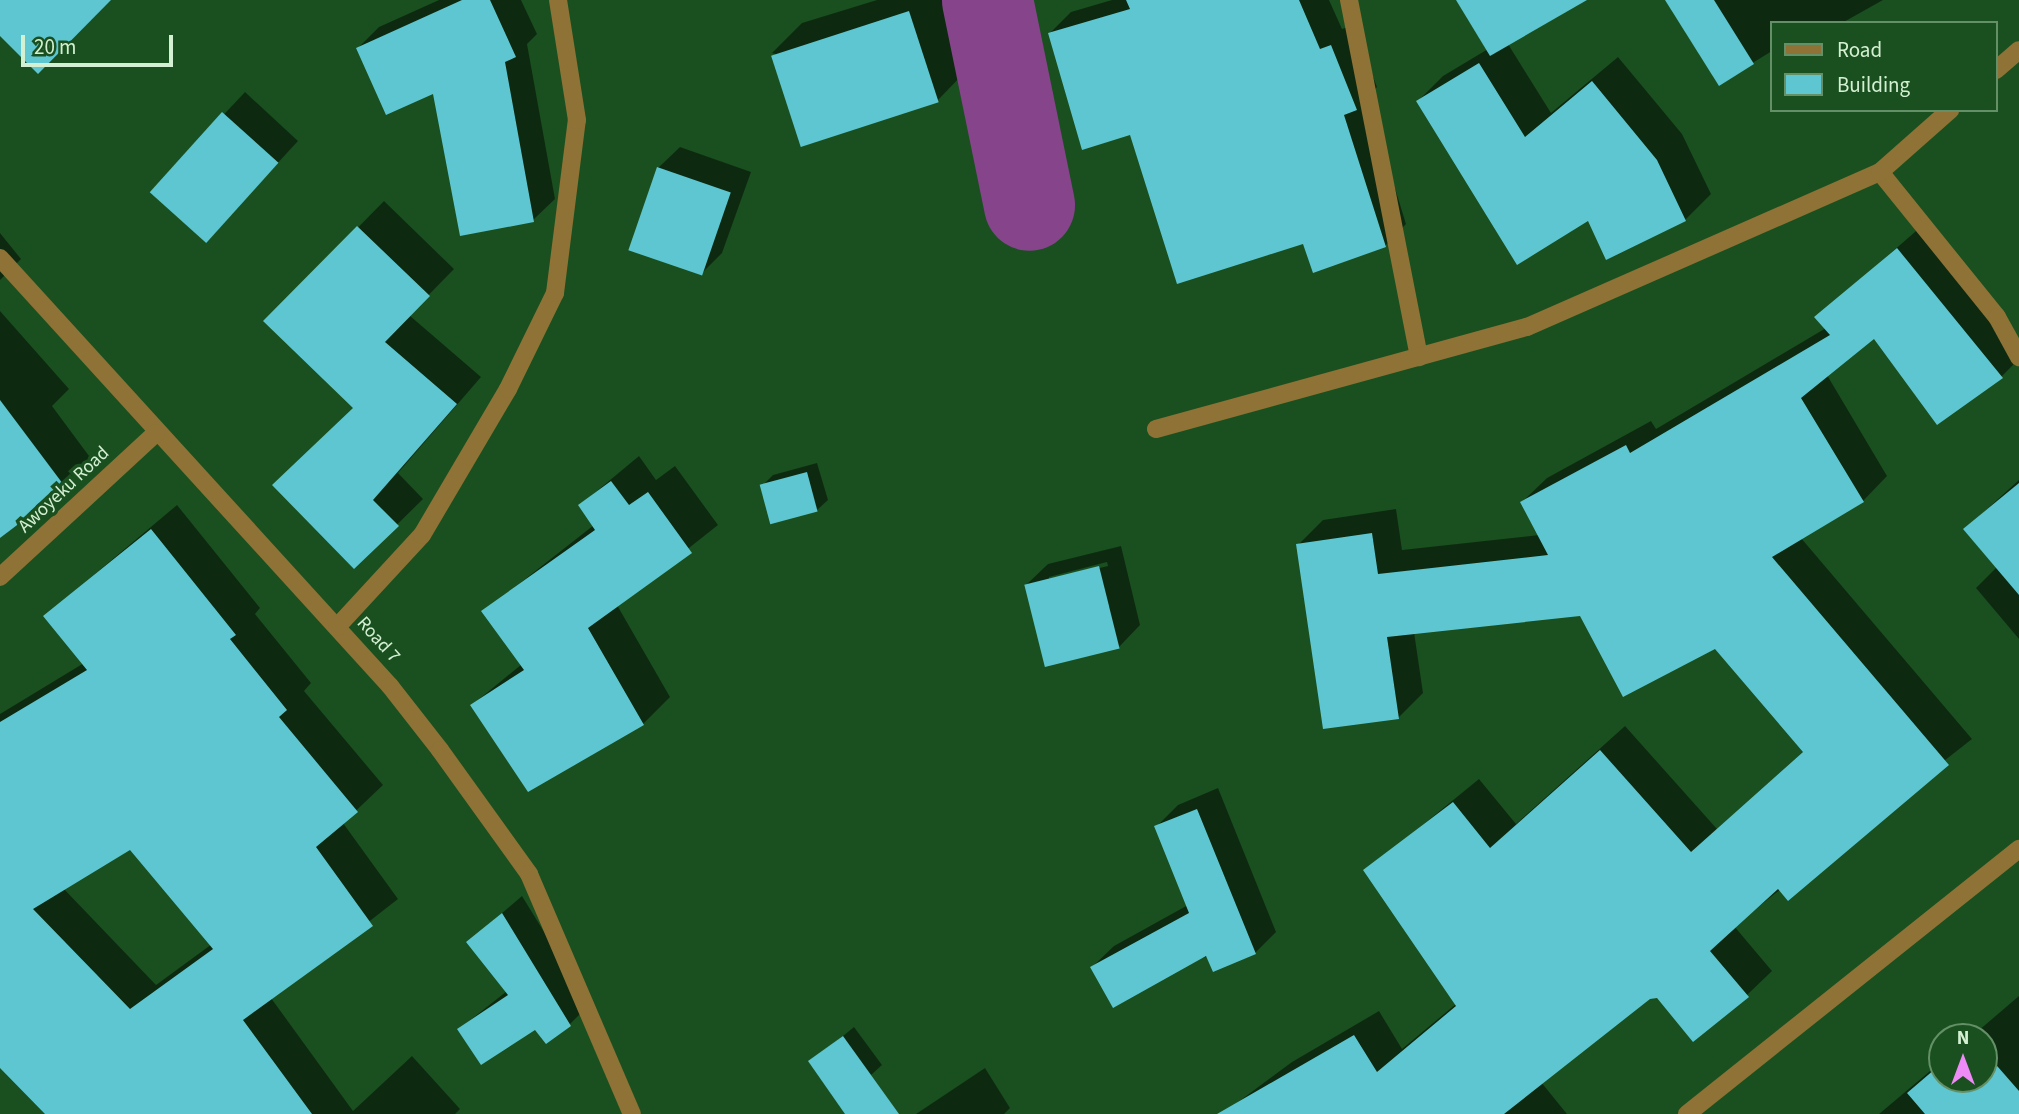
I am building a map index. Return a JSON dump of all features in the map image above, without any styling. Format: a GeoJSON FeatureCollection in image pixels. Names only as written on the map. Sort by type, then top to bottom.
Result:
{"type":"FeatureCollection","features":[{"type":"Feature","properties":{"kind":"street"},"geometry":{"type":"LineString","coordinates":[[337,628],[422,535],[508,389],[555,293],[577,120],[558,0]]}},
{"type":"Feature","properties":{"kind":"street"},"geometry":{"type":"LineString","coordinates":[[1349,0],[1419,357]]}},
{"type":"Feature","properties":{"kind":"street"},"geometry":{"type":"LineString","coordinates":[[1998,68],[2019,50]]}},
{"type":"Feature","properties":{"kind":"street"},"geometry":{"type":"LineString","coordinates":[[1156,429],[1527,327],[1880,172],[1948,112]]}},
{"type":"Feature","properties":{"kind":"street"},"geometry":{"type":"LineString","coordinates":[[1880,172],[1997,317],[2019,357]]}},
{"type":"Feature","properties":{"kind":"street","name":"Road 7"},"geometry":{"type":"LineString","coordinates":[[0,258],[156,433],[390,686],[529,874],[632,1114]]}},
{"type":"Feature","properties":{"kind":"street","name":"Awoyeku Road"},"geometry":{"type":"LineString","coordinates":[[0,577],[156,433]]}},
{"type":"Feature","properties":{"kind":"street"},"geometry":{"type":"LineString","coordinates":[[1687,1114],[2019,849]]}},
{"type":"Feature","properties":{"kind":"building"},"geometry":{"type":"Polygon","coordinates":[[[0,0],[111,0],[38,74],[0,36],[0,0]]]}},
{"type":"Feature","properties":{"kind":"building"},"geometry":{"type":"Polygon","coordinates":[[[462,0],[490,0],[516,57],[505,62],[534,222],[460,236],[433,94],[386,115],[356,48],[462,0]]]}},
{"type":"Feature","properties":{"kind":"building"},"geometry":{"type":"Polygon","coordinates":[[[1126,0],[1299,0],[1320,49],[1331,45],[1357,110],[1344,115],[1386,247],[1313,273],[1303,244],[1177,284],[1130,135],[1082,150],[1048,33],[1130,9],[1126,0]]]}},
{"type":"Feature","properties":{"kind":"building"},"geometry":{"type":"Polygon","coordinates":[[[1456,0],[1587,0],[1490,56],[1456,0]]]}},
{"type":"Feature","properties":{"kind":"building"},"geometry":{"type":"Polygon","coordinates":[[[1665,0],[1714,0],[1754,64],[1719,86],[1665,0]]]}},
{"type":"Feature","properties":{"kind":"building"},"geometry":{"type":"Polygon","coordinates":[[[909,11],[939,102],[801,147],[771,56],[909,11]]]}},
{"type":"Feature","properties":{"kind":"building"},"geometry":{"type":"Polygon","coordinates":[[[1479,63],[1525,137],[1592,81],[1657,160],[1686,221],[1606,260],[1588,221],[1517,265],[1416,101],[1479,63]]]}},
{"type":"Feature","properties":{"kind":"building"},"geometry":{"type":"Polygon","coordinates":[[[222,112],[278,163],[206,243],[150,192],[222,112]]]}},
{"type":"Feature","properties":{"kind":"building"},"geometry":{"type":"Polygon","coordinates":[[[657,167],[731,192],[702,276],[628,250],[657,167]]]}},
{"type":"Feature","properties":{"kind":"building"},"geometry":{"type":"Polygon","coordinates":[[[357,226],[430,296],[385,342],[457,404],[373,500],[399,526],[354,569],[272,485],[353,408],[263,321],[357,226]]]}},
{"type":"Feature","properties":{"kind":"building"},"geometry":{"type":"Polygon","coordinates":[[[1897,248],[2003,378],[1937,425],[1874,339],[1801,398],[1864,502],[1772,557],[1949,765],[1788,901],[1778,889],[1710,951],[1749,997],[1693,1042],[1657,998],[1650,999],[1504,1114],[1217,1114],[1354,1035],[1377,1072],[1456,1006],[1363,870],[1453,802],[1490,848],[1600,750],[1691,852],[1803,752],[1715,649],[1623,697],[1580,616],[1387,637],[1399,719],[1323,729],[1296,544],[1372,533],[1378,574],[1548,555],[1520,502],[1626,445],[1630,453],[1830,335],[1814,317],[1897,248]]]}},
{"type":"Feature","properties":{"kind":"building"},"geometry":{"type":"Polygon","coordinates":[[[0,400],[66,488],[0,538],[0,400]]]}},
{"type":"Feature","properties":{"kind":"building"},"geometry":{"type":"Polygon","coordinates":[[[807,472],[818,512],[770,524],[760,485],[807,472]]]}},
{"type":"Feature","properties":{"kind":"building"},"geometry":{"type":"Polygon","coordinates":[[[611,481],[629,505],[648,492],[692,553],[588,628],[644,725],[528,792],[470,705],[524,670],[481,611],[595,530],[578,505],[611,481]]]}},
{"type":"Feature","properties":{"kind":"building"},"geometry":{"type":"Polygon","coordinates":[[[2019,483],[2019,595],[1963,529],[2019,483]]]}},
{"type":"Feature","properties":{"kind":"building"},"geometry":{"type":"Polygon","coordinates":[[[151,529],[236,635],[230,639],[287,710],[279,717],[358,812],[316,847],[373,926],[243,1020],[312,1114],[45,1114],[0,1068],[0,722],[87,670],[43,616],[151,529]],[[130,850],[33,909],[130,1009],[213,949],[130,850]]]}},
{"type":"Feature","properties":{"kind":"building"},"geometry":{"type":"Polygon","coordinates":[[[1099,566],[1120,648],[1045,667],[1024,585],[1099,566]]]}},
{"type":"Feature","properties":{"kind":"building"},"geometry":{"type":"Polygon","coordinates":[[[1197,809],[1256,954],[1213,972],[1206,956],[1113,1008],[1090,967],[1189,913],[1154,826],[1197,809]]]}},
{"type":"Feature","properties":{"kind":"building"},"geometry":{"type":"Polygon","coordinates":[[[502,913],[571,1026],[546,1044],[535,1030],[481,1065],[457,1029],[508,995],[466,942],[502,913]]]}},
{"type":"Feature","properties":{"kind":"building"},"geometry":{"type":"Polygon","coordinates":[[[843,1036],[899,1114],[845,1114],[808,1061],[843,1036]]]}},
{"type":"Feature","properties":{"kind":"building"},"geometry":{"type":"Polygon","coordinates":[[[1998,1067],[2019,1091],[2019,1114],[1925,1114],[1907,1093],[1928,1075],[1928,1093],[1998,1093],[1998,1067]]]}},
{"type":"Feature","properties":{"kind":"waterway"},"geometry":{"type":"LineString","coordinates":[[987,0],[1029,205]]}}]}
